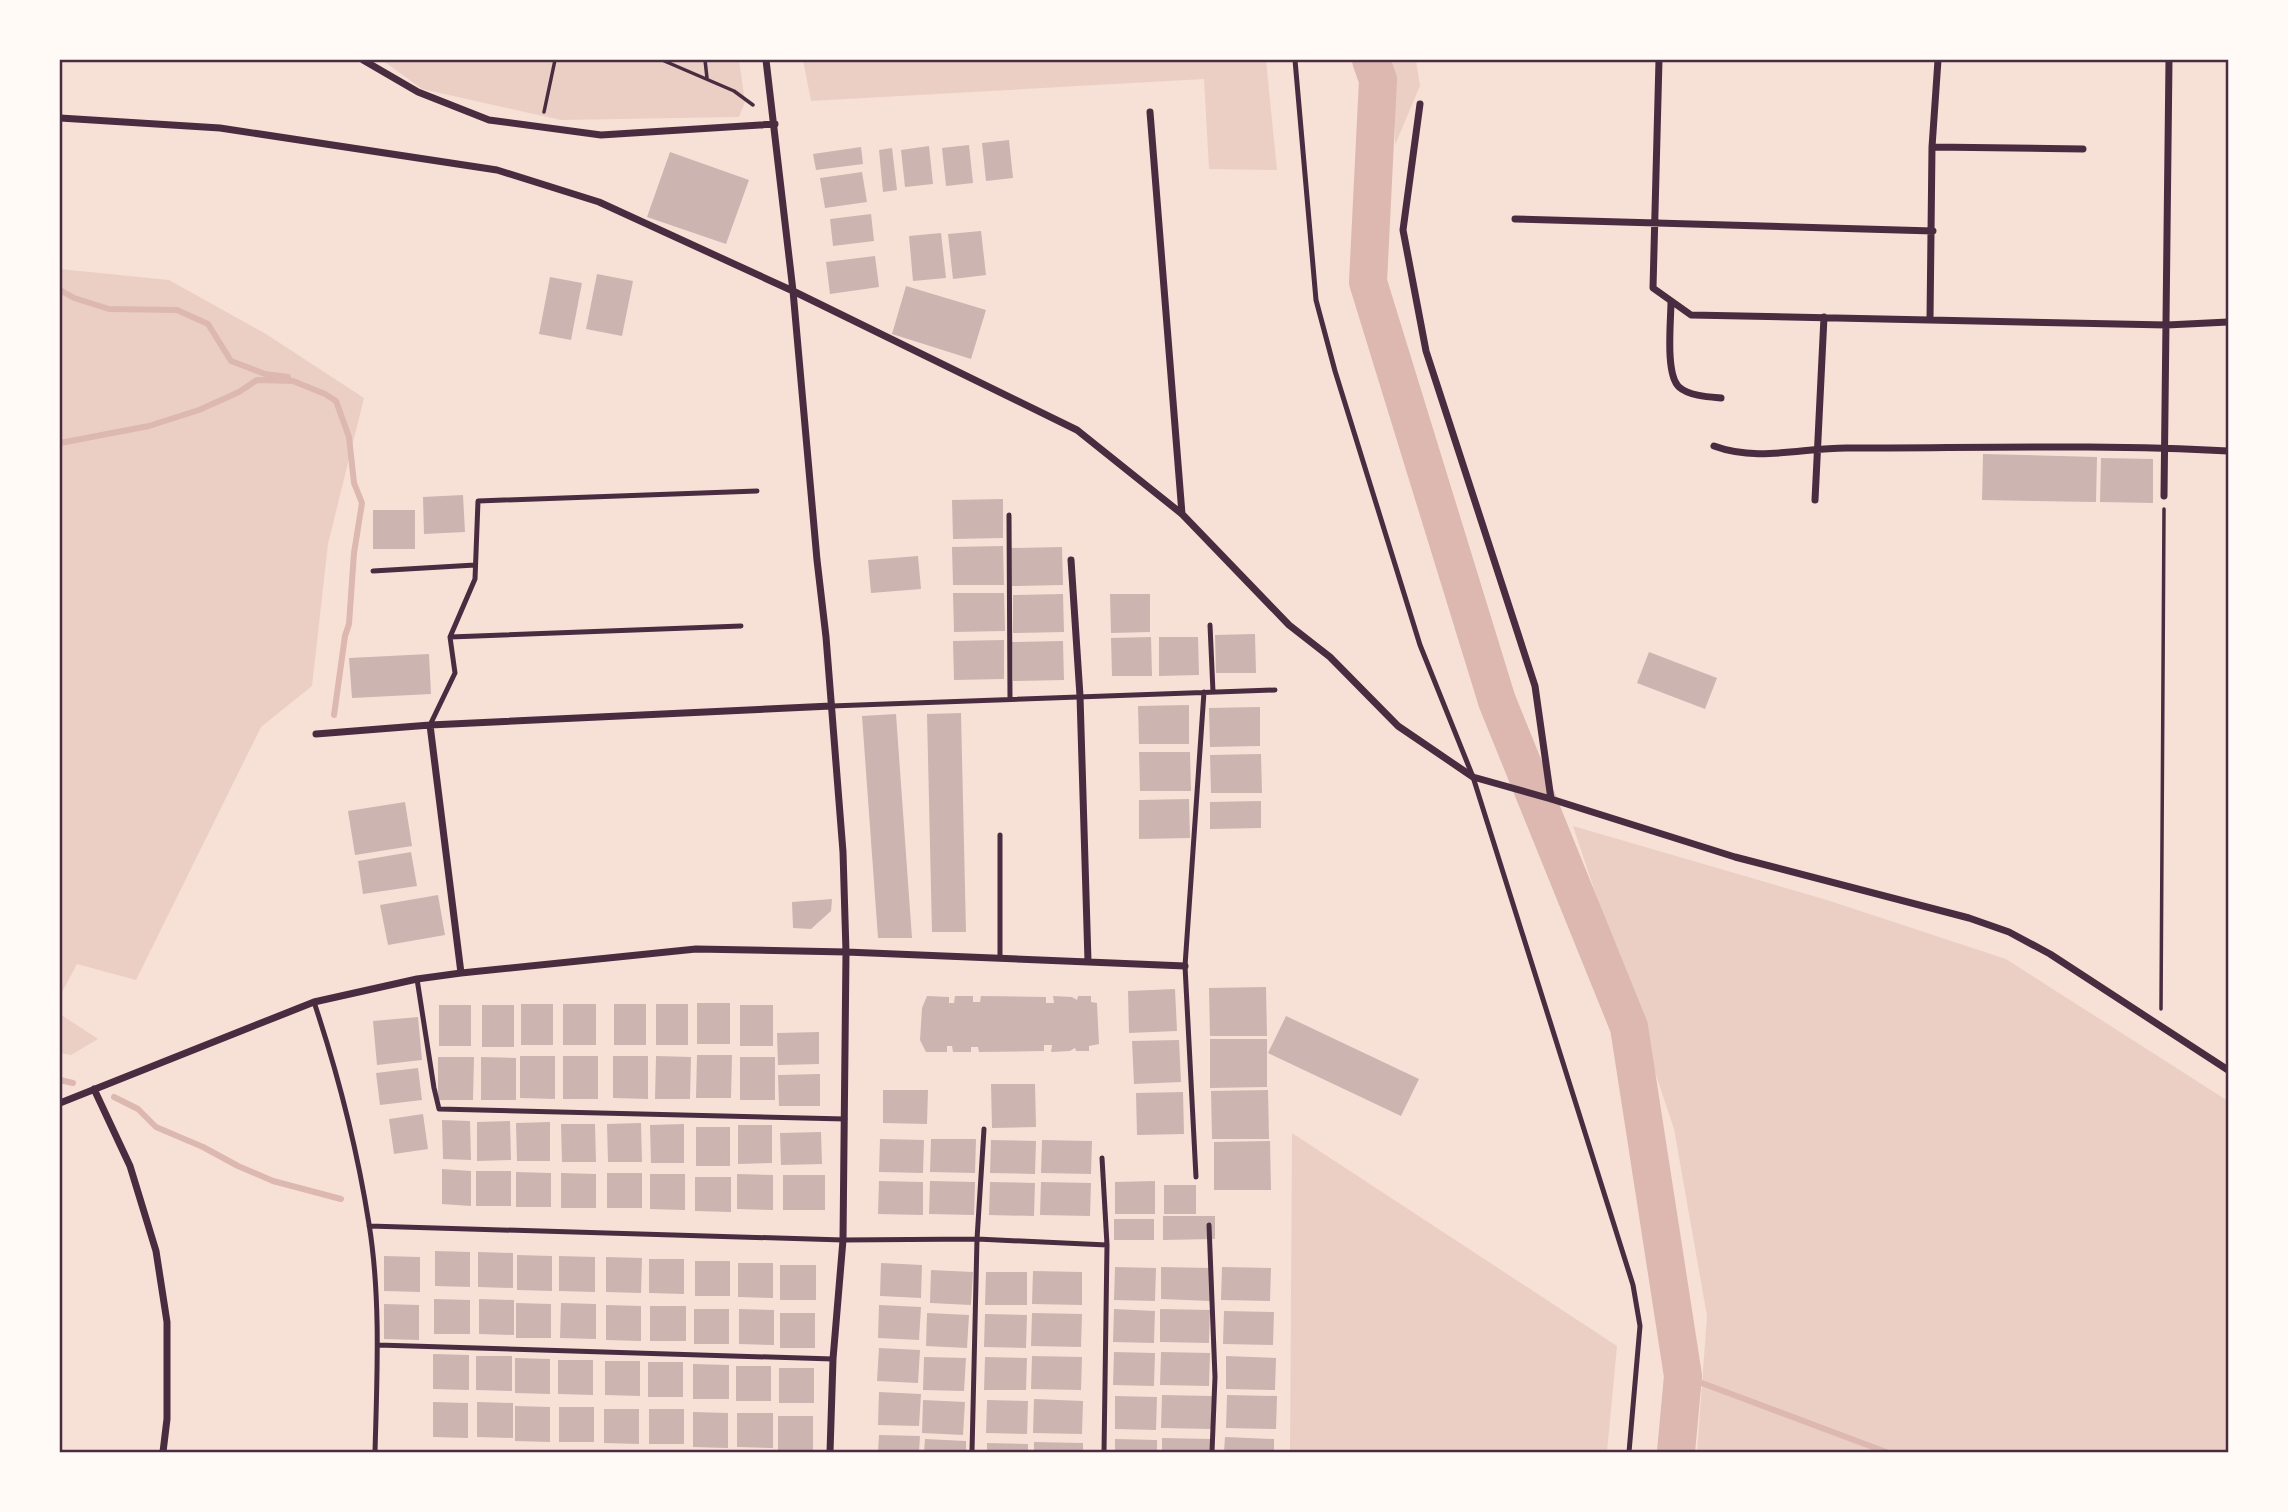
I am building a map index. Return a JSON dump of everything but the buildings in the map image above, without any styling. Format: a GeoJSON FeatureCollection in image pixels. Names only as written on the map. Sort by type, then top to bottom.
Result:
{"type":"FeatureCollection","features":[{"type":"Feature","properties":{"kind":"street"},"geometry":{"type":"LineString","coordinates":[[363,60],[418,92],[489,120],[601,135],[775,124]]}},
{"type":"Feature","properties":{"kind":"street"},"geometry":{"type":"LineString","coordinates":[[765,60],[775,124],[793,291],[843,852],[846,952],[843,1240],[833,1359],[830,1452]]}},
{"type":"Feature","properties":{"kind":"street"},"geometry":{"type":"LineString","coordinates":[[1659,60],[1653,288],[1692,315],[2167,325],[2228,322]]}},
{"type":"Feature","properties":{"kind":"street"},"geometry":{"type":"LineString","coordinates":[[1930,318],[1932,147],[1938,60]]}},
{"type":"Feature","properties":{"kind":"street"},"geometry":{"type":"LineString","coordinates":[[2164,496],[2169,60]]}},
{"type":"Feature","properties":{"kind":"street"},"geometry":{"type":"LineString","coordinates":[[1420,104],[1403,230],[1426,351],[1535,686],[1551,799]]}},
{"type":"Feature","properties":{"kind":"street"},"geometry":{"type":"LineString","coordinates":[[1150,112],[1182,514]]}},
{"type":"Feature","properties":{"kind":"street"},"geometry":{"type":"LineString","coordinates":[[60,118],[220,128],[497,170],[599,202],[793,291],[1077,430],[1182,514],[1290,625],[1331,657],[1398,726],[1473,777],[1735,857],[1969,918],[2009,932],[2050,954],[2228,1070]]}},
{"type":"Feature","properties":{"kind":"street"},"geometry":{"type":"LineString","coordinates":[[1932,147],[2083,149]]}},
{"type":"Feature","properties":{"kind":"street"},"geometry":{"type":"LineString","coordinates":[[1515,219],[1933,231]]}},
{"type":"Feature","properties":{"kind":"street"},"geometry":{"type":"LineString","coordinates":[[1671,301],[1671,377],[1681,389],[1702,397],[1721,398]]}},
{"type":"Feature","properties":{"kind":"street"},"geometry":{"type":"LineString","coordinates":[[1815,500],[1824,317]]}},
{"type":"Feature","properties":{"kind":"street"},"geometry":{"type":"LineString","coordinates":[[1714,446],[1730,452],[1748,454],[1818,448],[2163,447],[2228,451]]}},
{"type":"Feature","properties":{"kind":"street"},"geometry":{"type":"LineString","coordinates":[[1071,560],[1080,696],[1088,961]]}},
{"type":"Feature","properties":{"kind":"street"},"geometry":{"type":"LineString","coordinates":[[316,734],[430,725],[831,706]]}},
{"type":"Feature","properties":{"kind":"street"},"geometry":{"type":"LineString","coordinates":[[430,725],[461,973]]}},
{"type":"Feature","properties":{"kind":"street"},"geometry":{"type":"LineString","coordinates":[[60,1103],[314,1002],[417,979],[461,973],[696,949],[846,952],[1185,966]]}},
{"type":"Feature","properties":{"kind":"street"},"geometry":{"type":"LineString","coordinates":[[94,1089],[130,1166],[156,1251],[167,1322],[167,1419],[163,1452]]}},
{"type":"Feature","properties":{"kind":"lane"},"geometry":{"type":"LineString","coordinates":[[1295,60],[1317,300],[1335,371],[1420,645],[1473,777],[1633,1285],[1640,1326],[1629,1452]]}},
{"type":"Feature","properties":{"kind":"lane"},"geometry":{"type":"LineString","coordinates":[[430,725],[455,673],[450,637],[475,579],[478,501],[757,491]]}},
{"type":"Feature","properties":{"kind":"lane"},"geometry":{"type":"LineString","coordinates":[[1009,515],[1010,699]]}},
{"type":"Feature","properties":{"kind":"lane"},"geometry":{"type":"LineString","coordinates":[[373,571],[475,565]]}},
{"type":"Feature","properties":{"kind":"lane"},"geometry":{"type":"LineString","coordinates":[[1210,625],[1213,692]]}},
{"type":"Feature","properties":{"kind":"lane"},"geometry":{"type":"LineString","coordinates":[[450,637],[741,626]]}},
{"type":"Feature","properties":{"kind":"lane"},"geometry":{"type":"LineString","coordinates":[[831,706],[1275,690]]}},
{"type":"Feature","properties":{"kind":"lane"},"geometry":{"type":"LineString","coordinates":[[1196,1177],[1185,966],[1204,692]]}},
{"type":"Feature","properties":{"kind":"lane"},"geometry":{"type":"LineString","coordinates":[[1000,835],[1000,958]]}},
{"type":"Feature","properties":{"kind":"lane"},"geometry":{"type":"LineString","coordinates":[[417,979],[439,1109],[845,1119]]}},
{"type":"Feature","properties":{"kind":"lane"},"geometry":{"type":"LineString","coordinates":[[314,1002],[339,1077],[369,1226],[378,1345],[375,1452]]}},
{"type":"Feature","properties":{"kind":"lane"},"geometry":{"type":"LineString","coordinates":[[972,1452],[977,1239],[984,1129]]}},
{"type":"Feature","properties":{"kind":"lane"},"geometry":{"type":"LineString","coordinates":[[1102,1158],[1107,1245],[1104,1452]]}},
{"type":"Feature","properties":{"kind":"lane"},"geometry":{"type":"LineString","coordinates":[[1209,1225],[1215,1377],[1212,1452]]}},
{"type":"Feature","properties":{"kind":"lane"},"geometry":{"type":"LineString","coordinates":[[369,1226],[843,1240],[977,1239],[1107,1245]]}},
{"type":"Feature","properties":{"kind":"lane"},"geometry":{"type":"LineString","coordinates":[[378,1345],[833,1359]]}},
{"type":"Feature","properties":{"kind":"path"},"geometry":{"type":"LineString","coordinates":[[542,122],[555,60]]}},
{"type":"Feature","properties":{"kind":"path"},"geometry":{"type":"LineString","coordinates":[[662,60],[734,91],[753,105]]}},
{"type":"Feature","properties":{"kind":"path"},"geometry":{"type":"LineString","coordinates":[[705,60],[707,78]]}},
{"type":"Feature","properties":{"kind":"path"},"geometry":{"type":"LineString","coordinates":[[2160,1026],[2164,496]]}},
{"type":"Feature","properties":{"kind":"shaded area"},"geometry":{"type":"Polygon","coordinates":[[[382,60],[739,60],[745,102],[739,117],[561,120],[422,89],[382,60]]]}},
{"type":"Feature","properties":{"kind":"shaded area"},"geometry":{"type":"Polygon","coordinates":[[[803,60],[1266,60],[1277,170],[1209,169],[1204,79],[811,101],[803,60]]]}},
{"type":"Feature","properties":{"kind":"shaded area"},"geometry":{"type":"Polygon","coordinates":[[[1389,60],[1416,60],[1420,86],[1395,145],[1394,73],[1389,60]]]}},
{"type":"Feature","properties":{"kind":"shaded area"},"geometry":{"type":"Polygon","coordinates":[[[60,269],[169,280],[266,334],[364,398],[328,544],[312,686],[261,727],[136,980],[77,964],[60,996],[60,269]]]}},
{"type":"Feature","properties":{"kind":"shaded area"},"geometry":{"type":"Polygon","coordinates":[[[1573,826],[1827,900],[2006,959],[2228,1101],[2228,1452],[1697,1452],[1707,1316],[1674,1129],[1573,826]]]}},
{"type":"Feature","properties":{"kind":"shaded area"},"geometry":{"type":"Polygon","coordinates":[[[60,1014],[98,1039],[71,1055],[60,1053],[60,1014]]]}},
{"type":"Feature","properties":{"kind":"shaded area"},"geometry":{"type":"Polygon","coordinates":[[[1292,1133],[1617,1346],[1607,1452],[1290,1452],[1292,1133]]]}},
{"type":"Feature","properties":{"kind":"waterway"},"geometry":{"type":"LineString","coordinates":[[1371,60],[1378,80],[1368,282],[1497,701],[1629,1027],[1683,1376],[1676,1452]]}},
{"type":"Feature","properties":{"kind":"waterway"},"geometry":{"type":"LineString","coordinates":[[60,290],[74,298],[109,309],[177,310],[208,324],[231,361],[265,374],[288,377]]}},
{"type":"Feature","properties":{"kind":"waterway"},"geometry":{"type":"LineString","coordinates":[[60,443],[149,426],[199,410],[239,392],[257,380],[293,381],[336,401],[349,437],[354,483],[362,503],[354,553],[349,624],[334,715]]}},
{"type":"Feature","properties":{"kind":"waterway"},"geometry":{"type":"LineString","coordinates":[[60,1080],[73,1083]]}},
{"type":"Feature","properties":{"kind":"waterway"},"geometry":{"type":"LineString","coordinates":[[114,1097],[138,1109],[156,1127],[203,1147],[238,1166],[273,1181],[341,1199]]}},
{"type":"Feature","properties":{"kind":"waterway"},"geometry":{"type":"LineString","coordinates":[[1683,1376],[1886,1452]]}}]}
